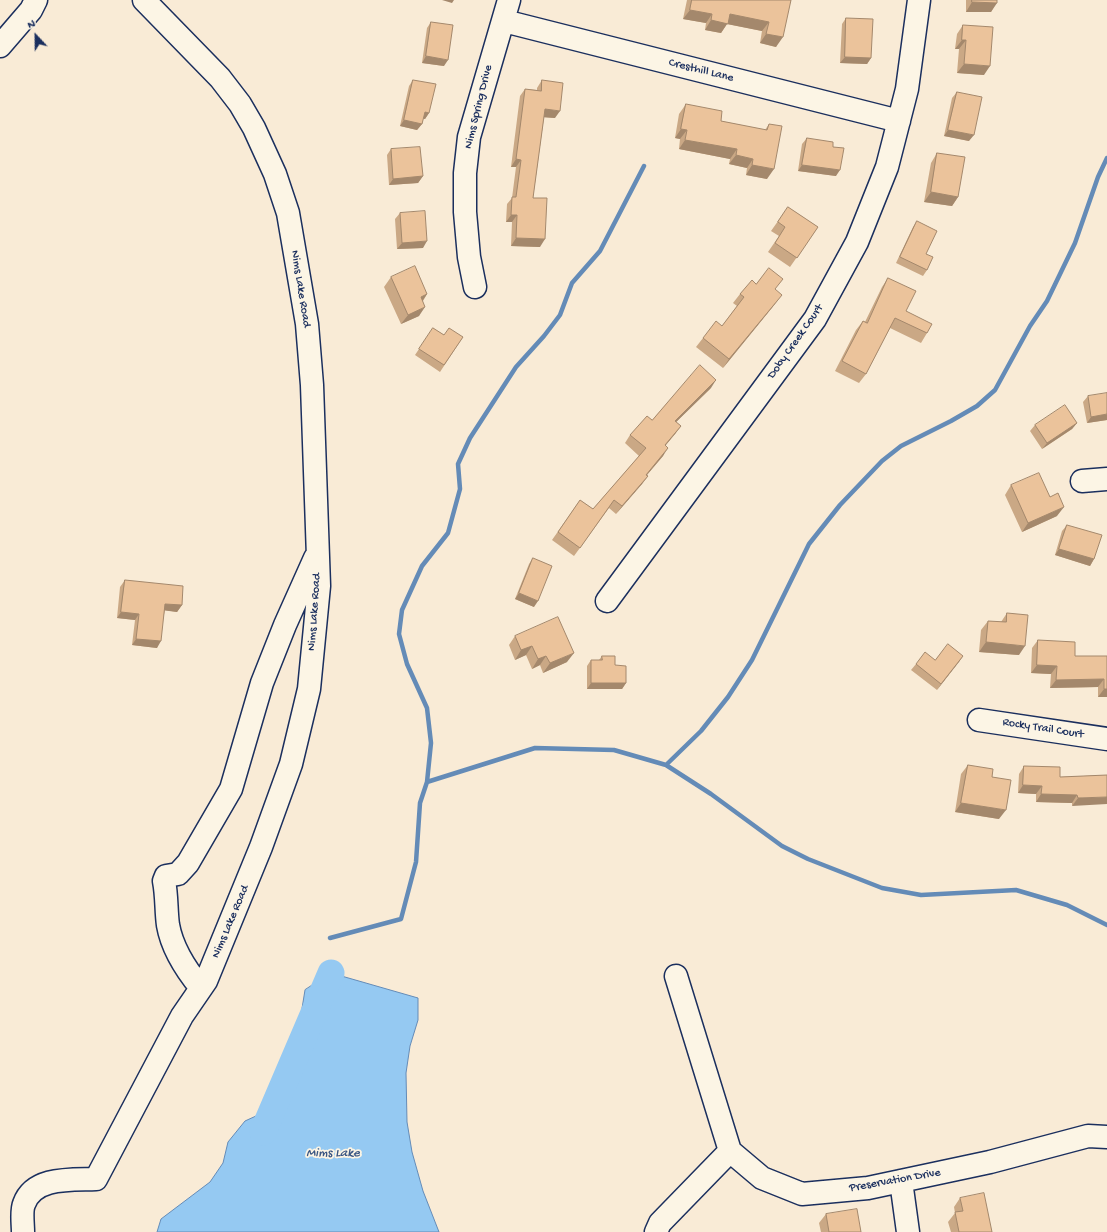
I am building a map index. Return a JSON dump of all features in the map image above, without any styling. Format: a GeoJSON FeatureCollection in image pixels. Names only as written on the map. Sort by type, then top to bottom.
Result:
{"type":"FeatureCollection","features":[{"type":"Feature","properties":{"kind":"street"},"geometry":{"type":"LineString","coordinates":[[0,46],[31,10],[36,0]]}},
{"type":"Feature","properties":{"kind":"street","name":"Nims Lake Road"},"geometry":{"type":"LineString","coordinates":[[23,1232],[23,1205],[32,1190],[38,1186],[51,1183],[96,1179],[182,1016],[206,981],[238,906],[291,764],[309,690],[319,586],[315,444],[307,324],[288,213],[275,174],[254,128],[240,104],[220,78],[144,0]]}},
{"type":"Feature","properties":{"kind":"street","name":"Doby Creek Court"},"geometry":{"type":"LineString","coordinates":[[607,601],[815,319],[857,242],[887,167],[908,89],[919,0]]}},
{"type":"Feature","properties":{"kind":"street","name":"Cresthill Lane"},"geometry":{"type":"LineString","coordinates":[[506,10],[899,121]]}},
{"type":"Feature","properties":{"kind":"street","name":"Nims Spring Drive"},"geometry":{"type":"LineString","coordinates":[[475,287],[469,257],[465,212],[465,173],[469,137],[506,10]]}},
{"type":"Feature","properties":{"kind":"street"},"geometry":{"type":"LineString","coordinates":[[1082,480],[1107,479]]}},
{"type":"Feature","properties":{"kind":"street"},"geometry":{"type":"LineString","coordinates":[[201,988],[191,976],[180,956],[168,927],[164,882],[166,876],[178,874],[188,863],[231,789],[262,683],[285,625],[318,553]]}},
{"type":"Feature","properties":{"kind":"street","name":"Rocky Trail Court"},"geometry":{"type":"LineString","coordinates":[[979,720],[1107,739]]}},
{"type":"Feature","properties":{"kind":"street"},"geometry":{"type":"LineString","coordinates":[[656,1232],[660,1223],[730,1151],[676,976]]}},
{"type":"Feature","properties":{"kind":"street","name":"Preservation Drive"},"geometry":{"type":"LineString","coordinates":[[730,1151],[762,1178],[802,1194],[868,1188],[990,1162],[1088,1136],[1107,1137]]}},
{"type":"Feature","properties":{"kind":"street"},"geometry":{"type":"LineString","coordinates":[[901,1181],[908,1232]]}},
{"type":"Feature","properties":{"kind":"water","name":"Mims Lake"},"geometry":{"type":"Polygon","coordinates":[[[331,973],[418,998],[418,1020],[410,1046],[406,1073],[407,1122],[412,1152],[423,1191],[439,1232],[157,1232],[161,1219],[210,1182],[223,1163],[228,1142],[245,1121],[267,1111],[290,1082],[305,990],[331,973]]]}},
{"type":"Feature","properties":{"kind":"building"},"geometry":{"type":"Polygon","coordinates":[[[692,0],[791,0],[783,37],[766,34],[769,22],[730,14],[728,24],[711,20],[712,14],[690,10],[692,0]]]}},
{"type":"Feature","properties":{"kind":"building"},"geometry":{"type":"Polygon","coordinates":[[[972,0],[997,0],[997,3],[972,2],[972,0]]]}},
{"type":"Feature","properties":{"kind":"building"},"geometry":{"type":"Polygon","coordinates":[[[846,18],[873,19],[871,58],[845,57],[846,18]]]}},
{"type":"Feature","properties":{"kind":"building"},"geometry":{"type":"Polygon","coordinates":[[[431,22],[453,25],[448,60],[426,56],[431,22]]]}},
{"type":"Feature","properties":{"kind":"building"},"geometry":{"type":"Polygon","coordinates":[[[963,25],[993,27],[990,66],[964,64],[966,40],[962,40],[963,25]]]}},
{"type":"Feature","properties":{"kind":"building"},"geometry":{"type":"Polygon","coordinates":[[[413,80],[436,84],[429,113],[425,112],[422,124],[404,120],[413,80]]]}},
{"type":"Feature","properties":{"kind":"building"},"geometry":{"type":"Polygon","coordinates":[[[542,80],[563,83],[560,111],[545,109],[533,198],[547,198],[545,239],[516,238],[517,215],[511,215],[512,197],[516,197],[521,160],[516,159],[525,89],[541,91],[542,80]]]}},
{"type":"Feature","properties":{"kind":"building"},"geometry":{"type":"Polygon","coordinates":[[[957,92],[982,97],[974,135],[948,130],[957,92]]]}},
{"type":"Feature","properties":{"kind":"building"},"geometry":{"type":"Polygon","coordinates":[[[686,104],[722,111],[721,121],[767,130],[769,124],[782,126],[774,169],[752,165],[753,159],[736,155],[737,149],[685,140],[687,130],[681,129],[686,104]]]}},
{"type":"Feature","properties":{"kind":"building"},"geometry":{"type":"Polygon","coordinates":[[[807,138],[833,142],[833,147],[844,148],[840,170],[802,165],[807,138]]]}},
{"type":"Feature","properties":{"kind":"building"},"geometry":{"type":"Polygon","coordinates":[[[420,147],[423,176],[393,179],[391,149],[420,147]]]}},
{"type":"Feature","properties":{"kind":"building"},"geometry":{"type":"Polygon","coordinates":[[[937,153],[965,157],[958,197],[931,192],[937,153]]]}},
{"type":"Feature","properties":{"kind":"building"},"geometry":{"type":"Polygon","coordinates":[[[788,207],[818,227],[797,258],[775,243],[785,227],[778,222],[788,207]]]}},
{"type":"Feature","properties":{"kind":"building"},"geometry":{"type":"Polygon","coordinates":[[[425,211],[427,241],[402,243],[400,213],[425,211]]]}},
{"type":"Feature","properties":{"kind":"building"},"geometry":{"type":"Polygon","coordinates":[[[917,221],[937,231],[926,254],[933,257],[927,270],[900,257],[917,221]]]}},
{"type":"Feature","properties":{"kind":"building"},"geometry":{"type":"Polygon","coordinates":[[[415,266],[427,294],[421,297],[425,307],[408,315],[391,277],[415,266]]]}},
{"type":"Feature","properties":{"kind":"building"},"geometry":{"type":"Polygon","coordinates":[[[769,268],[783,279],[775,289],[782,295],[729,359],[703,338],[716,321],[722,326],[744,297],[740,294],[752,280],[756,284],[769,268]]]}},
{"type":"Feature","properties":{"kind":"building"},"geometry":{"type":"Polygon","coordinates":[[[888,278],[916,291],[906,311],[932,324],[927,333],[895,318],[866,374],[842,361],[863,321],[867,323],[888,278]]]}},
{"type":"Feature","properties":{"kind":"building"},"geometry":{"type":"Polygon","coordinates":[[[433,328],[444,335],[449,328],[463,337],[444,365],[419,349],[433,328]]]}},
{"type":"Feature","properties":{"kind":"building"},"geometry":{"type":"Polygon","coordinates":[[[700,365],[716,380],[675,421],[681,426],[665,445],[668,448],[646,475],[648,476],[622,506],[614,500],[580,548],[558,532],[580,500],[593,509],[646,448],[630,435],[647,416],[652,420],[700,365]]]}},
{"type":"Feature","properties":{"kind":"building"},"geometry":{"type":"Polygon","coordinates":[[[1107,393],[1107,414],[1091,417],[1088,396],[1107,393]]]}},
{"type":"Feature","properties":{"kind":"building"},"geometry":{"type":"Polygon","coordinates":[[[1065,405],[1077,423],[1047,443],[1035,425],[1065,405]]]}},
{"type":"Feature","properties":{"kind":"building"},"geometry":{"type":"Polygon","coordinates":[[[1039,473],[1050,497],[1058,493],[1064,507],[1028,523],[1011,485],[1039,473]]]}},
{"type":"Feature","properties":{"kind":"building"},"geometry":{"type":"Polygon","coordinates":[[[1067,525],[1102,535],[1094,559],[1059,549],[1067,525]]]}},
{"type":"Feature","properties":{"kind":"building"},"geometry":{"type":"Polygon","coordinates":[[[533,558],[552,566],[538,601],[519,593],[533,558]]]}},
{"type":"Feature","properties":{"kind":"building"},"geometry":{"type":"Polygon","coordinates":[[[125,580],[183,586],[182,605],[165,604],[161,641],[136,639],[139,614],[121,612],[125,580]]]}},
{"type":"Feature","properties":{"kind":"building"},"geometry":{"type":"Polygon","coordinates":[[[1007,613],[1028,615],[1025,646],[986,642],[988,621],[1006,622],[1007,613]]]}},
{"type":"Feature","properties":{"kind":"building"},"geometry":{"type":"Polygon","coordinates":[[[558,617],[574,653],[550,663],[546,656],[538,659],[532,646],[521,650],[515,636],[558,617]]]}},
{"type":"Feature","properties":{"kind":"building"},"geometry":{"type":"Polygon","coordinates":[[[1038,640],[1075,642],[1075,656],[1107,656],[1107,689],[1104,689],[1104,679],[1056,680],[1057,666],[1037,665],[1038,640]]]}},
{"type":"Feature","properties":{"kind":"building"},"geometry":{"type":"Polygon","coordinates":[[[948,644],[963,656],[941,684],[916,664],[925,652],[935,660],[948,644]]]}},
{"type":"Feature","properties":{"kind":"building"},"geometry":{"type":"Polygon","coordinates":[[[602,656],[615,656],[615,665],[626,666],[626,683],[591,683],[591,660],[602,660],[602,656]]]}},
{"type":"Feature","properties":{"kind":"building"},"geometry":{"type":"Polygon","coordinates":[[[968,765],[993,769],[992,777],[1011,780],[1006,810],[961,803],[968,765]]]}},
{"type":"Feature","properties":{"kind":"building"},"geometry":{"type":"Polygon","coordinates":[[[1024,766],[1060,767],[1060,777],[1107,775],[1107,797],[1078,798],[1077,795],[1041,794],[1042,786],[1023,785],[1024,766]]]}},
{"type":"Feature","properties":{"kind":"building"},"geometry":{"type":"Polygon","coordinates":[[[984,1193],[992,1232],[959,1232],[955,1212],[963,1211],[960,1198],[984,1193]]]}},
{"type":"Feature","properties":{"kind":"building"},"geometry":{"type":"Polygon","coordinates":[[[857,1209],[861,1232],[829,1232],[826,1214],[857,1209]]]}},
{"type":"Feature","properties":{"kind":"waterway"},"geometry":{"type":"LineString","coordinates":[[666,765],[701,731],[728,697],[752,660],[809,544],[840,505],[882,461],[901,446],[977,406],[995,390],[1030,326],[1047,301],[1075,243],[1098,177],[1107,158]]}},
{"type":"Feature","properties":{"kind":"waterway"},"geometry":{"type":"LineString","coordinates":[[330,938],[401,919],[416,862],[420,803],[427,782],[431,743],[427,708],[407,664],[399,634],[402,610],[422,566],[448,533],[460,489],[458,464],[470,438],[516,367],[544,336],[560,315],[572,283],[600,251],[644,166]]}},
{"type":"Feature","properties":{"kind":"waterway"},"geometry":{"type":"LineString","coordinates":[[427,782],[535,748],[614,750],[666,765],[711,794],[782,846],[808,859],[882,888],[921,895],[1016,890],[1067,905],[1107,925]]}},
{"type":"Feature","properties":{"kind":"waterway"},"geometry":{"type":"LineString","coordinates":[[263,1132],[331,973]]}}]}
